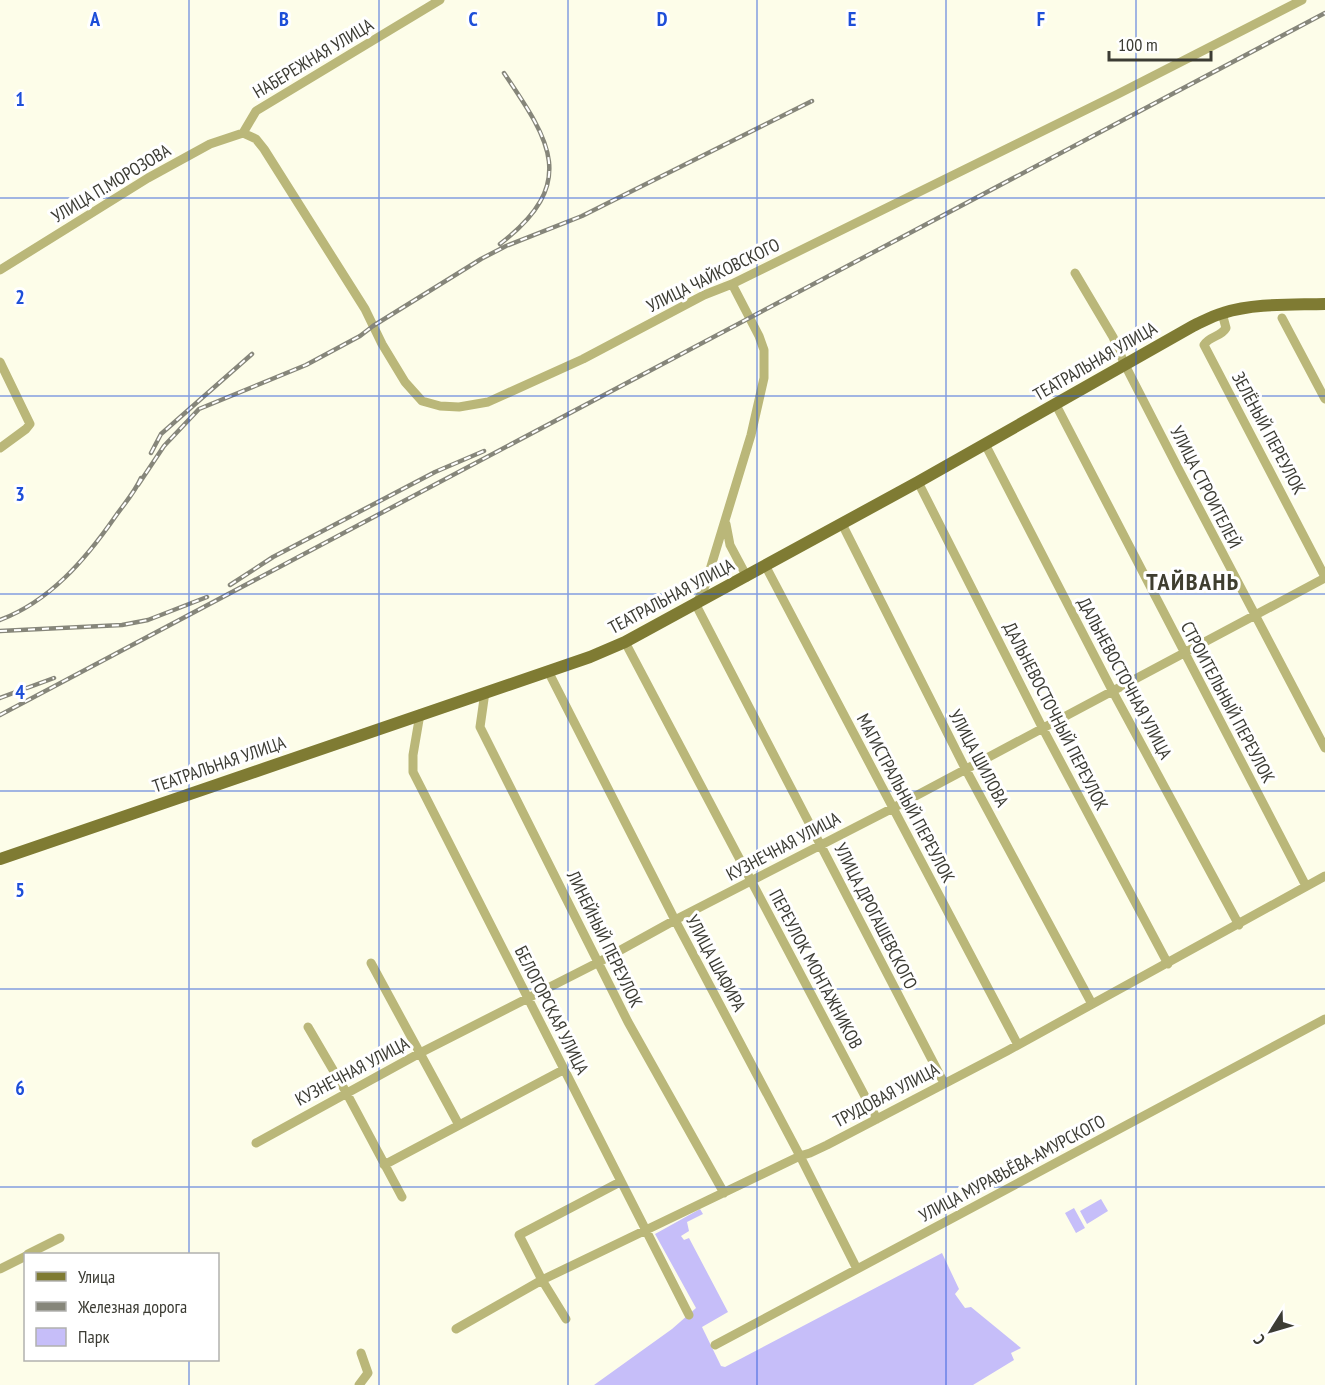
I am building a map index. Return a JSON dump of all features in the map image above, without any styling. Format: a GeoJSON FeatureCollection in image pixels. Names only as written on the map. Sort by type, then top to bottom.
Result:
{"type":"FeatureCollection","features":[{"type":"Feature","properties":{"kind":"main road","name":"ТЕАТРАЛЬНАЯ УЛИЦА"},"geometry":{"type":"LineString","coordinates":[[0,859],[548,671],[626,642],[766,567],[1193,326],[1222,313],[1280,305],[1325,304]]}},
{"type":"Feature","properties":{"kind":"street","name":"НАБЕРЕЖНАЯ УЛИЦА"},"geometry":{"type":"LineString","coordinates":[[243,133],[256,111],[440,0]]}},
{"type":"Feature","properties":{"kind":"street","name":"УЛИЦА ЧАЙКОВСКОГО"},"geometry":{"type":"LineString","coordinates":[[243,133],[256,139],[264,149],[365,309],[382,344],[405,381],[422,401],[440,406],[459,407],[488,402],[583,359],[704,295],[732,284],[1188,59],[1302,0]]}},
{"type":"Feature","properties":{"kind":"street","name":"УЛИЦА П.МОРОЗОВА"},"geometry":{"type":"LineString","coordinates":[[0,270],[148,178],[210,144],[243,133]]}},
{"type":"Feature","properties":{"kind":"street","name":"УЛИЦА СТРОИТЕЛЕЙ"},"geometry":{"type":"LineString","coordinates":[[1075,273],[1113,337],[1125,365],[1325,748]]}},
{"type":"Feature","properties":{"kind":"street"},"geometry":{"type":"LineString","coordinates":[[696,605],[705,586],[751,435],[764,378],[765,360],[759,336],[732,284]]}},
{"type":"Feature","properties":{"kind":"street","name":"ЗЕЛЁНЫЙ ПЕРЕУЛОК"},"geometry":{"type":"LineString","coordinates":[[1222,313],[1226,328],[1223,333],[1206,341],[1204,345],[1325,577]]}},
{"type":"Feature","properties":{"kind":"street"},"geometry":{"type":"LineString","coordinates":[[1282,318],[1325,399]]}},
{"type":"Feature","properties":{"kind":"street"},"geometry":{"type":"LineString","coordinates":[[0,362],[30,424],[0,448]]}},
{"type":"Feature","properties":{"kind":"street","name":"СТРОИТЕЛЬНЫЙ ПЕРЕУЛОК"},"geometry":{"type":"LineString","coordinates":[[1056,405],[1306,886]]}},
{"type":"Feature","properties":{"kind":"street","name":"ДАЛЬНЕВОСТОЧНАЯ УЛИЦА"},"geometry":{"type":"LineString","coordinates":[[985,444],[1112,690],[1239,925]]}},
{"type":"Feature","properties":{"kind":"street","name":"ДАЛЬНЕВОСТОЧНЫЙ ПЕРЕУЛОК"},"geometry":{"type":"LineString","coordinates":[[918,482],[1042,727],[1168,964]]}},
{"type":"Feature","properties":{"kind":"street"},"geometry":{"type":"LineString","coordinates":[[725,518],[730,546],[747,577]]}},
{"type":"Feature","properties":{"kind":"street","name":"УЛИЦА ШИЛОВА"},"geometry":{"type":"LineString","coordinates":[[842,524],[965,768],[1092,1004]]}},
{"type":"Feature","properties":{"kind":"street","name":"МАГИСТРАЛЬНЫЙ ПЕРЕУЛОК"},"geometry":{"type":"LineString","coordinates":[[766,567],[1018,1045]]}},
{"type":"Feature","properties":{"kind":"street","name":"КУЗНЕЧНАЯ УЛИЦА"},"geometry":{"type":"LineString","coordinates":[[256,1143],[346,1092],[893,808],[1325,577]]}},
{"type":"Feature","properties":{"kind":"street","name":"УЛИЦА ДРОГАШЕВСКОГО"},"geometry":{"type":"LineString","coordinates":[[696,605],[944,1083]]}},
{"type":"Feature","properties":{"kind":"street","name":"ПЕРЕУЛОК МОНТАЖНИКОВ"},"geometry":{"type":"LineString","coordinates":[[626,642],[877,1119]]}},
{"type":"Feature","properties":{"kind":"street","name":"УЛИЦА ШАФИРА"},"geometry":{"type":"LineString","coordinates":[[548,671],[857,1269]]}},
{"type":"Feature","properties":{"kind":"street","name":"ЛИНЕЙНЫЙ ПЕРЕУЛОК"},"geometry":{"type":"LineString","coordinates":[[485,692],[480,727],[628,1022],[724,1193]]}},
{"type":"Feature","properties":{"kind":"street","name":"БЕЛОГОРСКАЯ УЛИЦА"},"geometry":{"type":"LineString","coordinates":[[420,714],[413,754],[413,772],[689,1315]]}},
{"type":"Feature","properties":{"kind":"street","name":"ТРУДОВАЯ УЛИЦА"},"geometry":{"type":"LineString","coordinates":[[456,1329],[542,1281],[877,1119],[1168,964],[1325,876]]}},
{"type":"Feature","properties":{"kind":"street"},"geometry":{"type":"LineString","coordinates":[[371,963],[459,1125]]}},
{"type":"Feature","properties":{"kind":"street","name":"УЛИЦА МУРАВЬЁВА-АМУРСКОГО"},"geometry":{"type":"LineString","coordinates":[[715,1345],[1325,1019]]}},
{"type":"Feature","properties":{"kind":"street"},"geometry":{"type":"LineString","coordinates":[[308,1027],[346,1092],[402,1197]]}},
{"type":"Feature","properties":{"kind":"street"},"geometry":{"type":"LineString","coordinates":[[384,1165],[563,1070]]}},
{"type":"Feature","properties":{"kind":"street"},"geometry":{"type":"LineString","coordinates":[[566,1319],[542,1281],[519,1235],[620,1182]]}},
{"type":"Feature","properties":{"kind":"street"},"geometry":{"type":"LineString","coordinates":[[31,1253],[60,1238]]}},
{"type":"Feature","properties":{"kind":"street"},"geometry":{"type":"LineString","coordinates":[[0,1269],[24,1257]]}},
{"type":"Feature","properties":{"kind":"street"},"geometry":{"type":"LineString","coordinates":[[359,1385],[368,1373],[361,1353]]}},
{"type":"Feature","properties":{"kind":"green space"},"geometry":{"type":"Polygon","coordinates":[[[1101,1199],[1108,1211],[1087,1224],[1080,1211],[1101,1199]]]}},
{"type":"Feature","properties":{"kind":"green space"},"geometry":{"type":"Polygon","coordinates":[[[1074,1208],[1085,1228],[1076,1233],[1065,1213],[1074,1208]]]}},
{"type":"Feature","properties":{"kind":"green space"},"geometry":{"type":"Polygon","coordinates":[[[700,1209],[703,1214],[687,1222],[689,1231],[681,1236],[684,1240],[689,1238],[728,1312],[702,1327],[721,1366],[725,1367],[942,1253],[959,1289],[955,1294],[965,1308],[971,1307],[1021,1348],[1011,1353],[1014,1360],[973,1385],[594,1385],[672,1329],[696,1308],[655,1234],[700,1209]]]}},
{"type":"Feature","properties":{"kind":"railway"},"geometry":{"type":"LineString","coordinates":[[0,715],[1325,13]]}},
{"type":"Feature","properties":{"kind":"railway"},"geometry":{"type":"LineString","coordinates":[[500,244],[525,222],[540,201],[548,181],[549,161],[544,141],[534,120],[504,73]]}},
{"type":"Feature","properties":{"kind":"railway"},"geometry":{"type":"LineString","coordinates":[[138,485],[164,446],[199,409],[306,365],[360,336],[481,259],[506,246],[582,216],[812,101]]}},
{"type":"Feature","properties":{"kind":"railway"},"geometry":{"type":"LineString","coordinates":[[151,453],[161,434],[252,354]]}},
{"type":"Feature","properties":{"kind":"railway"},"geometry":{"type":"LineString","coordinates":[[230,585],[273,557],[435,472],[484,451]]}},
{"type":"Feature","properties":{"kind":"railway"},"geometry":{"type":"LineString","coordinates":[[0,620],[35,602],[79,563],[133,493],[141,478]]}},
{"type":"Feature","properties":{"kind":"railway"},"geometry":{"type":"LineString","coordinates":[[0,631],[122,625],[148,620],[207,597]]}},
{"type":"Feature","properties":{"kind":"railway"},"geometry":{"type":"LineString","coordinates":[[0,698],[54,678]]}},
{"type":"Feature","properties":{"kind":"district","name":"ТАЙВАНЬ"},"geometry":{"type":"Point","coordinates":[1193,581]}}]}
